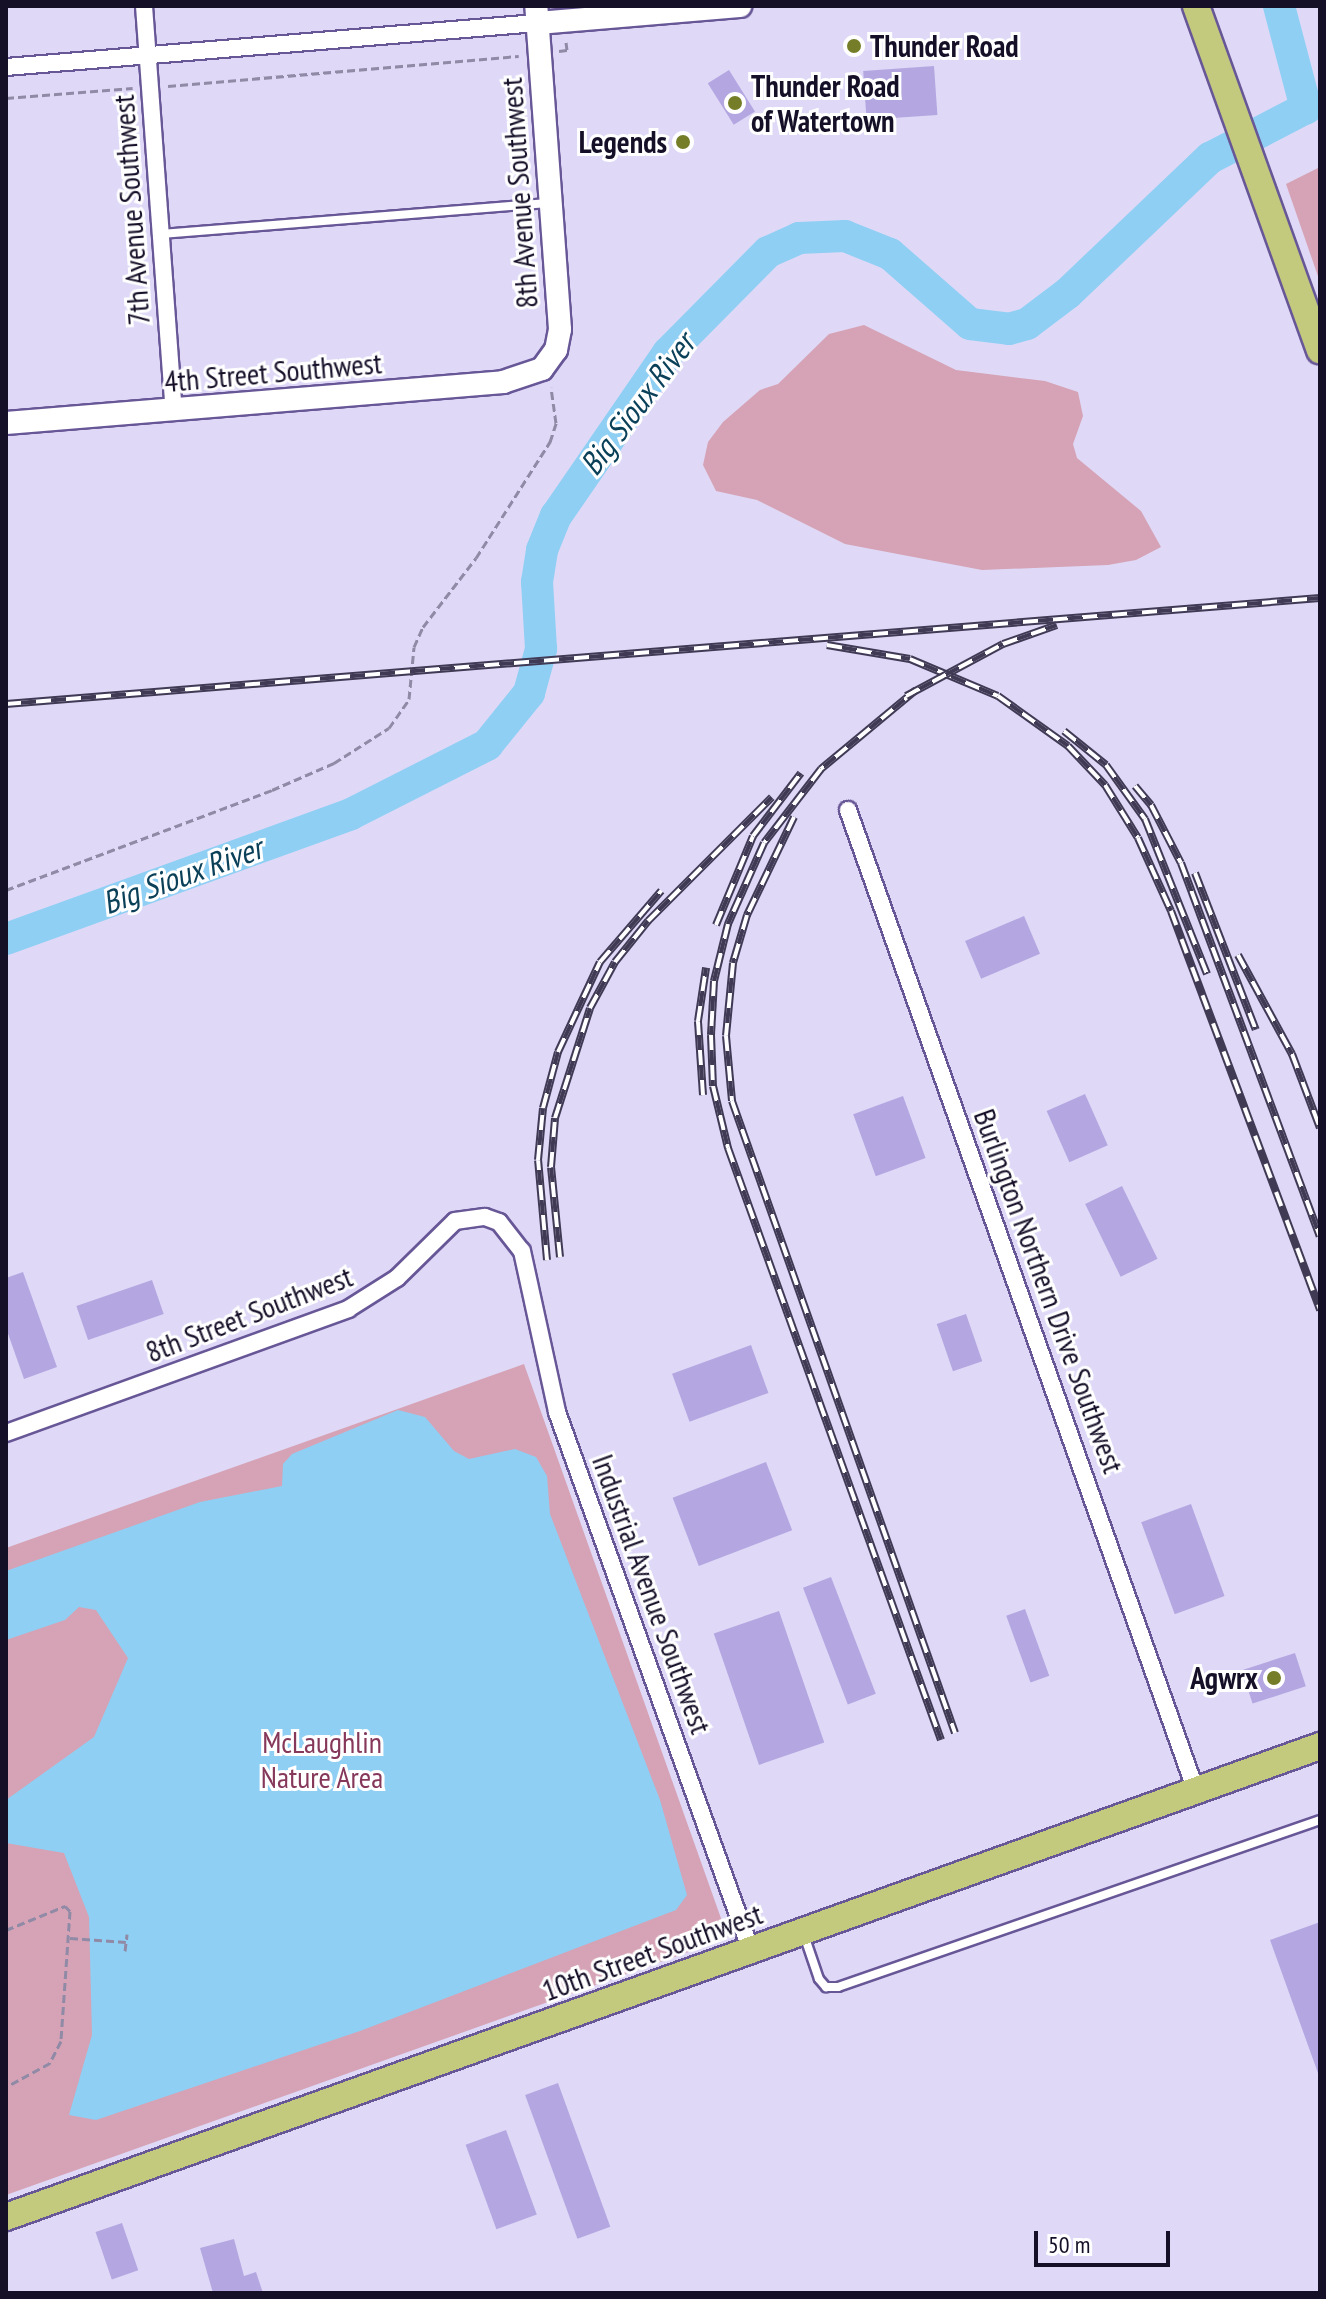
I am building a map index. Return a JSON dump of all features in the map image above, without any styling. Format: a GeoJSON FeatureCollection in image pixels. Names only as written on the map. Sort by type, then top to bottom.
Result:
{"type":"FeatureCollection","features":[{"type":"Feature","properties":{"kind":"main road"},"geometry":{"type":"LineString","coordinates":[[1196,6],[1320,350]]}},
{"type":"Feature","properties":{"kind":"main road","name":"10th Street Southwest"},"geometry":{"type":"LineString","coordinates":[[6,2217],[1196,1791],[1318,1751]]}},
{"type":"Feature","properties":{"kind":"street","name":"7th Avenue Southwest"},"geometry":{"type":"LineString","coordinates":[[144,6],[174,410]]}},
{"type":"Feature","properties":{"kind":"street"},"geometry":{"type":"LineString","coordinates":[[6,67],[147,56],[536,14],[740,6]]}},
{"type":"Feature","properties":{"kind":"street","name":"8th Avenue Southwest"},"geometry":{"type":"LineString","coordinates":[[536,14],[560,329],[556,350],[542,369]]}},
{"type":"Feature","properties":{"kind":"street","name":"4th Street Southwest"},"geometry":{"type":"LineString","coordinates":[[6,423],[503,382],[542,369]]}},
{"type":"Feature","properties":{"kind":"street","name":"Burlington Northern Drive Southwest"},"geometry":{"type":"LineString","coordinates":[[848,810],[1196,1791]]}},
{"type":"Feature","properties":{"kind":"street","name":"8th Street Southwest"},"geometry":{"type":"LineString","coordinates":[[6,1433],[348,1309],[397,1278],[455,1221],[485,1217],[499,1222],[522,1251]]}},
{"type":"Feature","properties":{"kind":"street","name":"Industrial Avenue Southwest"},"geometry":{"type":"LineString","coordinates":[[522,1251],[557,1412],[751,1951]]}},
{"type":"Feature","properties":{"kind":"lane"},"geometry":{"type":"LineString","coordinates":[[161,234],[550,202]]}},
{"type":"Feature","properties":{"kind":"lane"},"geometry":{"type":"LineString","coordinates":[[803,1932],[819,1979],[826,1987],[838,1987],[1320,1820]]}},
{"type":"Feature","properties":{"kind":"path"},"geometry":{"type":"LineString","coordinates":[[6,98],[513,56]]}},
{"type":"Feature","properties":{"kind":"path"},"geometry":{"type":"LineString","coordinates":[[6,890],[272,790],[334,763],[389,728],[409,699],[414,647],[423,627],[484,545],[550,442],[556,407],[542,369]]}},
{"type":"Feature","properties":{"kind":"path"},"geometry":{"type":"LineString","coordinates":[[6,1930],[65,1906],[70,1911],[65,2024],[57,2052],[41,2070],[6,2087]]}},
{"type":"Feature","properties":{"kind":"path"},"geometry":{"type":"LineString","coordinates":[[125,1951],[127,1934]]}},
{"type":"Feature","properties":{"kind":"path"},"geometry":{"type":"LineString","coordinates":[[70,1938],[126,1942]]}},
{"type":"Feature","properties":{"kind":"green space"},"geometry":{"type":"Polygon","coordinates":[[[1320,167],[1320,282],[1286,184],[1320,167]]]}},
{"type":"Feature","properties":{"kind":"green space"},"geometry":{"type":"Polygon","coordinates":[[[864,325],[956,370],[1045,381],[1078,392],[1083,416],[1073,444],[1077,458],[1141,511],[1161,547],[1136,560],[1108,565],[982,570],[845,544],[757,500],[716,491],[703,465],[708,442],[723,422],[760,390],[778,384],[829,334],[864,325]]]}},
{"type":"Feature","properties":{"kind":"green space","name":"McLaughlin Nature Area"},"geometry":{"type":"Polygon","coordinates":[[[524,1364],[728,1938],[6,2195],[6,1548],[524,1364]]]}},
{"type":"Feature","properties":{"kind":"water","name":"McLaughlin Nature Area"},"geometry":{"type":"Polygon","coordinates":[[[398,1410],[425,1417],[454,1451],[469,1459],[515,1449],[536,1457],[547,1476],[550,1514],[660,1800],[687,1895],[676,1910],[360,2031],[96,2120],[69,2115],[92,2035],[89,1917],[64,1853],[6,1843],[6,1800],[94,1737],[128,1658],[96,1610],[79,1607],[65,1620],[6,1640],[6,1571],[200,1502],[282,1486],[283,1464],[292,1454],[398,1410]]]}},
{"type":"Feature","properties":{"kind":"building"},"geometry":{"type":"Polygon","coordinates":[[[934,66],[937,115],[867,120],[863,71],[934,66]]]}},
{"type":"Feature","properties":{"kind":"building","name":"Thunder Road of Watertown"},"geometry":{"type":"Polygon","coordinates":[[[729,70],[755,112],[734,125],[708,83],[729,70]]]}},
{"type":"Feature","properties":{"kind":"building"},"geometry":{"type":"Polygon","coordinates":[[[1024,916],[1040,954],[981,979],[965,941],[1024,916]]]}},
{"type":"Feature","properties":{"kind":"building"},"geometry":{"type":"Polygon","coordinates":[[[1085,1094],[1108,1145],[1069,1162],[1047,1111],[1085,1094]]]}},
{"type":"Feature","properties":{"kind":"building"},"geometry":{"type":"Polygon","coordinates":[[[903,1096],[926,1158],[876,1176],[853,1114],[903,1096]]]}},
{"type":"Feature","properties":{"kind":"building"},"geometry":{"type":"Polygon","coordinates":[[[1122,1186],[1158,1259],[1121,1277],[1085,1204],[1122,1186]]]}},
{"type":"Feature","properties":{"kind":"building"},"geometry":{"type":"Polygon","coordinates":[[[23,1272],[57,1367],[24,1379],[6,1328],[6,1278],[23,1272]]]}},
{"type":"Feature","properties":{"kind":"building"},"geometry":{"type":"Polygon","coordinates":[[[152,1280],[164,1314],[88,1340],[76,1306],[152,1280]]]}},
{"type":"Feature","properties":{"kind":"building"},"geometry":{"type":"Polygon","coordinates":[[[966,1314],[982,1361],[953,1371],[937,1324],[966,1314]]]}},
{"type":"Feature","properties":{"kind":"building"},"geometry":{"type":"Polygon","coordinates":[[[751,1345],[768,1393],[690,1422],[672,1374],[751,1345]]]}},
{"type":"Feature","properties":{"kind":"building"},"geometry":{"type":"Polygon","coordinates":[[[766,1462],[792,1530],[699,1566],[673,1498],[766,1462]]]}},
{"type":"Feature","properties":{"kind":"building"},"geometry":{"type":"Polygon","coordinates":[[[1191,1504],[1225,1596],[1175,1614],[1141,1522],[1191,1504]]]}},
{"type":"Feature","properties":{"kind":"building"},"geometry":{"type":"Polygon","coordinates":[[[831,1577],[876,1694],[848,1704],[803,1588],[831,1577]]]}},
{"type":"Feature","properties":{"kind":"building"},"geometry":{"type":"Polygon","coordinates":[[[1025,1609],[1049,1676],[1030,1683],[1006,1616],[1025,1609]]]}},
{"type":"Feature","properties":{"kind":"building"},"geometry":{"type":"Polygon","coordinates":[[[779,1611],[824,1742],[759,1765],[714,1633],[779,1611]]]}},
{"type":"Feature","properties":{"kind":"building","name":"Agwrx"},"geometry":{"type":"Polygon","coordinates":[[[1295,1653],[1306,1686],[1253,1704],[1242,1670],[1295,1653]]]}},
{"type":"Feature","properties":{"kind":"building"},"geometry":{"type":"Polygon","coordinates":[[[1320,1922],[1320,2073],[1318,2073],[1270,1940],[1320,1922]]]}},
{"type":"Feature","properties":{"kind":"building"},"geometry":{"type":"Polygon","coordinates":[[[558,2083],[610,2227],[577,2239],[525,2095],[558,2083]]]}},
{"type":"Feature","properties":{"kind":"building"},"geometry":{"type":"Polygon","coordinates":[[[506,2130],[537,2215],[496,2229],[466,2145],[506,2130]]]}},
{"type":"Feature","properties":{"kind":"building"},"geometry":{"type":"Polygon","coordinates":[[[122,2223],[138,2270],[112,2279],[96,2232],[122,2223]]]}},
{"type":"Feature","properties":{"kind":"building"},"geometry":{"type":"Polygon","coordinates":[[[234,2239],[244,2276],[256,2272],[263,2293],[213,2293],[200,2248],[234,2239]]]}},
{"type":"Feature","properties":{"kind":"waterway","name":"Big Sioux River"},"geometry":{"type":"LineString","coordinates":[[1279,6],[1306,108]]}},
{"type":"Feature","properties":{"kind":"waterway","name":"Big Sioux River"},"geometry":{"type":"LineString","coordinates":[[6,939],[351,814],[487,745],[529,693],[541,649],[537,582],[542,550],[556,516],[668,353],[768,252],[799,238],[845,236],[890,254],[970,324],[1009,329],[1027,324],[1068,293],[1210,158],[1306,108]]}},
{"type":"Feature","properties":{"kind":"railway"},"geometry":{"type":"LineString","coordinates":[[6,704],[1320,598]]}},
{"type":"Feature","properties":{"kind":"railway"},"geometry":{"type":"LineString","coordinates":[[906,696],[1003,644],[1057,625]]}},
{"type":"Feature","properties":{"kind":"railway"},"geometry":{"type":"LineString","coordinates":[[827,645],[910,659],[998,696],[1068,746],[1105,785],[1138,838],[1171,911],[1320,1310]]}},
{"type":"Feature","properties":{"kind":"railway"},"geometry":{"type":"LineString","coordinates":[[916,690],[821,769],[764,843],[728,924],[714,981],[711,1035],[713,1086],[728,1148],[941,1740]]}},
{"type":"Feature","properties":{"kind":"railway"},"geometry":{"type":"LineString","coordinates":[[1064,731],[1106,765],[1145,819],[1207,974]]}},
{"type":"Feature","properties":{"kind":"railway"},"geometry":{"type":"LineString","coordinates":[[716,925],[753,836],[801,773]]}},
{"type":"Feature","properties":{"kind":"railway"},"geometry":{"type":"LineString","coordinates":[[1135,786],[1151,805],[1181,863],[1320,1236]]}},
{"type":"Feature","properties":{"kind":"railway"},"geometry":{"type":"LineString","coordinates":[[560,1257],[551,1167],[555,1118],[590,1008],[615,962],[648,921],[772,797]]}},
{"type":"Feature","properties":{"kind":"railway"},"geometry":{"type":"LineString","coordinates":[[794,817],[747,915],[733,963],[726,1036],[732,1101],[955,1733]]}},
{"type":"Feature","properties":{"kind":"railway"},"geometry":{"type":"LineString","coordinates":[[1195,873],[1256,1030]]}},
{"type":"Feature","properties":{"kind":"railway"},"geometry":{"type":"LineString","coordinates":[[547,1260],[538,1160],[543,1108],[558,1052],[600,962],[661,891]]}},
{"type":"Feature","properties":{"kind":"railway"},"geometry":{"type":"LineString","coordinates":[[1238,955],[1292,1054],[1320,1128]]}},
{"type":"Feature","properties":{"kind":"railway"},"geometry":{"type":"LineString","coordinates":[[703,1095],[698,1021],[706,968]]}},
{"type":"Feature","properties":{"kind":"place","name":"Thunder Road"},"geometry":{"type":"Point","coordinates":[854,46]}},
{"type":"Feature","properties":{"kind":"place","name":"Thunder Road of Watertown"},"geometry":{"type":"Point","coordinates":[735,103]}},
{"type":"Feature","properties":{"kind":"place","name":"Legends"},"geometry":{"type":"Point","coordinates":[683,142]}},
{"type":"Feature","properties":{"kind":"place","name":"Agwrx"},"geometry":{"type":"Point","coordinates":[1274,1678]}}]}
